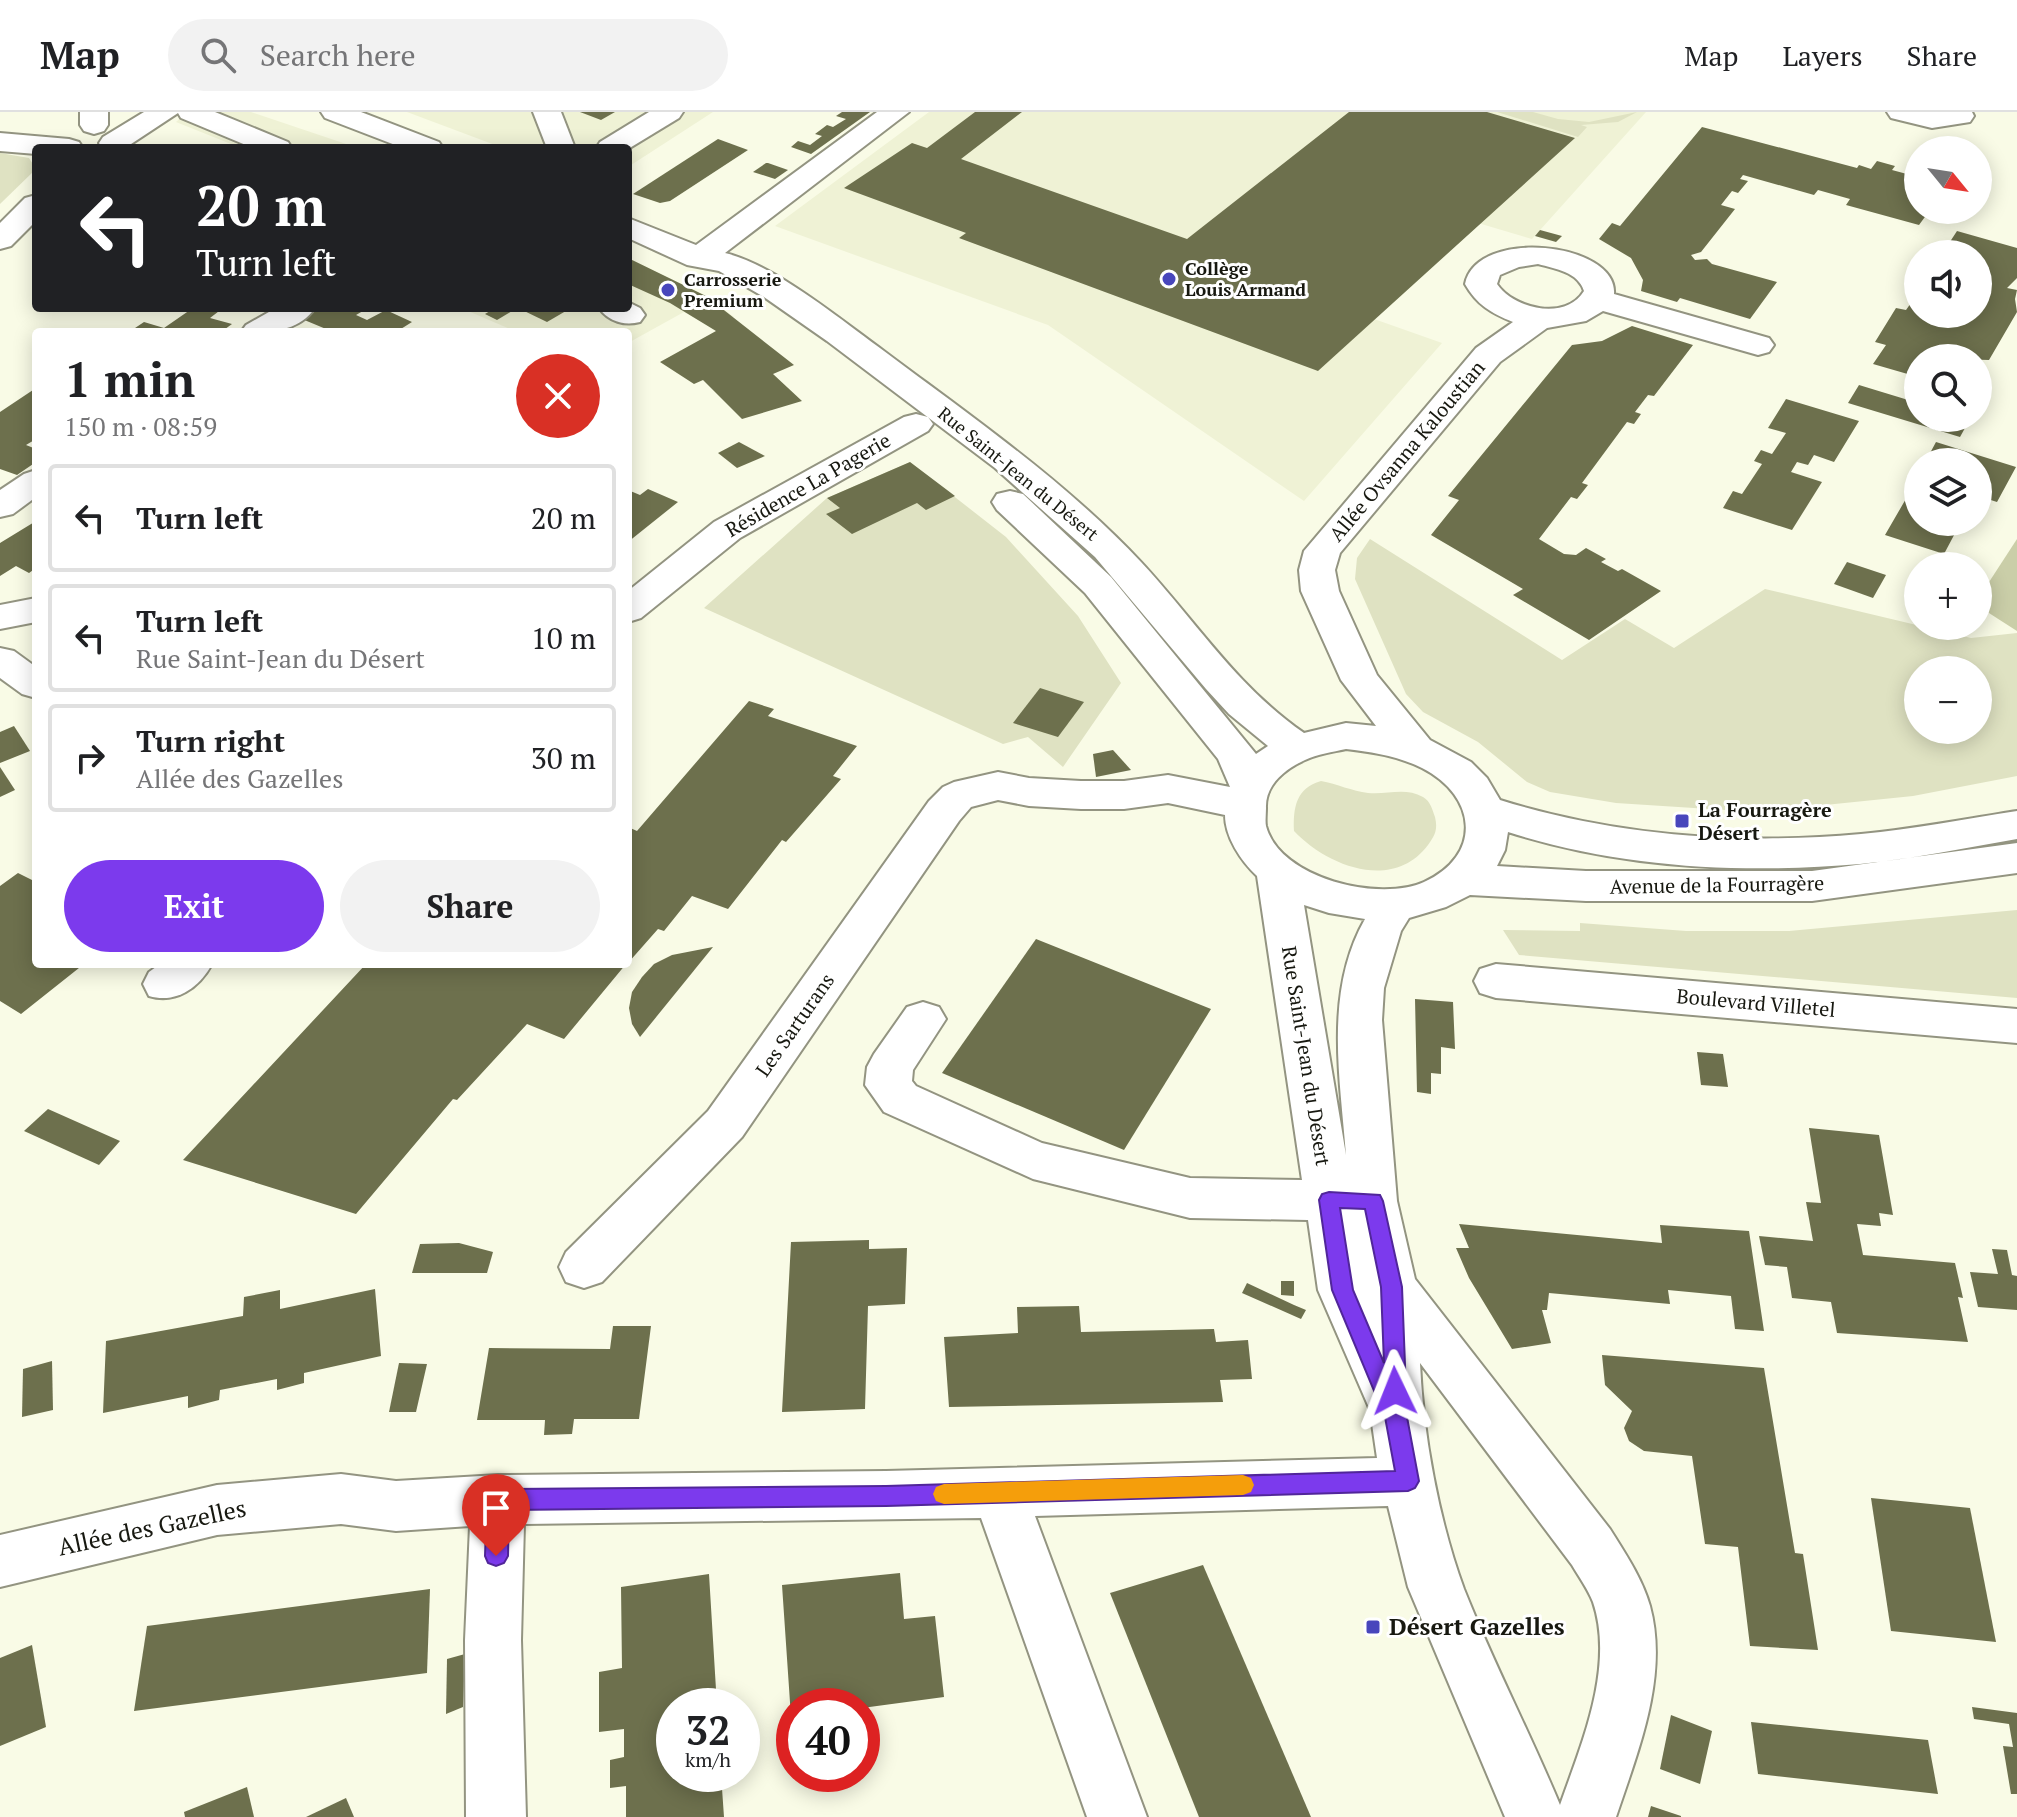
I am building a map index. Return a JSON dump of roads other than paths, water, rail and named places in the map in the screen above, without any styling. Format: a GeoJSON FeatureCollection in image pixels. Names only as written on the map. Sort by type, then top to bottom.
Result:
{"type":"FeatureCollection","features":[{"type":"Feature","properties":{"kind":"street"},"geometry":{"type":"LineString","coordinates":[[0,142],[97,134],[164,112]]}},
{"type":"Feature","properties":{"kind":"street"},"geometry":{"type":"LineString","coordinates":[[191,112],[268,144]]}},
{"type":"Feature","properties":{"kind":"street"},"geometry":{"type":"LineString","coordinates":[[547,112],[559,144]]}},
{"type":"Feature","properties":{"kind":"street"},"geometry":{"type":"LineString","coordinates":[[617,144],[669,112]]}},
{"type":"Feature","properties":{"kind":"street"},"geometry":{"type":"LineString","coordinates":[[698,258],[895,112]]}},
{"type":"Feature","properties":{"kind":"street"},"geometry":{"type":"LineString","coordinates":[[1901,112],[1932,120],[1960,116],[1958,112]]}},
{"type":"Feature","properties":{"kind":"street"},"geometry":{"type":"LineString","coordinates":[[345,114],[419,144]]}},
{"type":"Feature","properties":{"kind":"street"},"geometry":{"type":"LineString","coordinates":[[0,240],[32,208]]}},
{"type":"Feature","properties":{"kind":"street","name":"Rue Saint-Jean du Désert"},"geometry":{"type":"LineString","coordinates":[[632,229],[698,258],[726,262],[808,312],[956,422],[1074,517],[1136,577],[1242,705],[1267,730],[1295,746]]}},
{"type":"Feature","properties":{"kind":"street"},"geometry":{"type":"LineString","coordinates":[[1519,256],[1559,258],[1592,274],[1600,284],[1598,299],[1581,313],[1541,317],[1504,308],[1482,288],[1482,277],[1488,267],[1519,256]]}},
{"type":"Feature","properties":{"kind":"street","name":"Rue Saint-Jean du Désert"},"geometry":{"type":"LineString","coordinates":[[698,258],[707,274],[792,329],[916,424],[1015,506],[1098,585],[1236,754],[1246,794]]}},
{"type":"Feature","properties":{"kind":"street"},"geometry":{"type":"LineString","coordinates":[[1598,299],[1758,345]]}},
{"type":"Feature","properties":{"kind":"street","name":"Allée Ovsanna Kaloustian"},"geometry":{"type":"LineString","coordinates":[[1488,355],[1504,308]]}},
{"type":"Feature","properties":{"kind":"street"},"geometry":{"type":"LineString","coordinates":[[264,328],[292,312]]}},
{"type":"Feature","properties":{"kind":"street","name":"Allée Ovsanna Kaloustian"},"geometry":{"type":"LineString","coordinates":[[1414,747],[1360,680],[1320,591],[1317,570],[1322,551],[1488,355],[1541,317]]}},
{"type":"Feature","properties":{"kind":"street","name":"Résidence La Pagerie"},"geometry":{"type":"LineString","coordinates":[[632,607],[727,530],[916,424]]}},
{"type":"Feature","properties":{"kind":"street"},"geometry":{"type":"LineString","coordinates":[[0,506],[32,484]]}},
{"type":"Feature","properties":{"kind":"street"},"geometry":{"type":"LineString","coordinates":[[0,617],[32,611]]}},
{"type":"Feature","properties":{"kind":"street"},"geometry":{"type":"LineString","coordinates":[[0,660],[32,682]]}},
{"type":"Feature","properties":{"kind":"street"},"geometry":{"type":"LineString","coordinates":[[1346,736],[1360,680]]}},
{"type":"Feature","properties":{"kind":"street"},"geometry":{"type":"LineString","coordinates":[[1346,736],[1381,738],[1414,747],[1446,763],[1470,785],[1484,810],[1488,835],[1481,859],[1463,879],[1433,897],[1395,905],[1354,905],[1313,894],[1278,875],[1257,854],[1244,830],[1246,794],[1267,762],[1295,746],[1346,736]]}},
{"type":"Feature","properties":{"kind":"street","name":"Les Sarturans"},"geometry":{"type":"LineString","coordinates":[[584,1267],[725,1124],[944,811],[957,797],[998,786],[1081,795],[1124,795],[1168,789],[1246,794]]}},
{"type":"Feature","properties":{"kind":"street","name":"Avenue de la Fourragère"},"geometry":{"type":"LineString","coordinates":[[1484,810],[1583,838],[1688,850],[1861,848],[2017,825]]}},
{"type":"Feature","properties":{"kind":"street","name":"Avenue de la Fourragère"},"geometry":{"type":"LineString","coordinates":[[1463,879],[1586,886],[1812,886],[2017,858]]}},
{"type":"Feature","properties":{"kind":"street","name":"Rue Saint-Jean du Désert"},"geometry":{"type":"LineString","coordinates":[[1278,875],[1351,1200],[1392,1287],[1396,1417],[1408,1481],[1436,1587],[1535,1817]]}},
{"type":"Feature","properties":{"kind":"street","name":"Rue Saint-Jean du Désert"},"geometry":{"type":"LineString","coordinates":[[1395,905],[1380,930],[1362,988],[1343,1290],[1396,1417]]}},
{"type":"Feature","properties":{"kind":"street","name":"Boulevard Villetel"},"geometry":{"type":"LineString","coordinates":[[1496,981],[2017,1026]]}},
{"type":"Feature","properties":{"kind":"street"},"geometry":{"type":"LineString","coordinates":[[923,1019],[890,1067],[888,1085],[900,1099],[1033,1160],[1190,1198],[1351,1200]]}},
{"type":"Feature","properties":{"kind":"street"},"geometry":{"type":"LineString","coordinates":[[1392,1287],[1591,1547],[1612,1582],[1623,1609],[1627,1651],[1622,1693],[1586,1817]]}},
{"type":"Feature","properties":{"kind":"street","name":"Allée des Gazelles"},"geometry":{"type":"LineString","coordinates":[[0,1561],[217,1510],[341,1499],[396,1506],[498,1500],[999,1492],[1408,1481]]}},
{"type":"Feature","properties":{"kind":"street"},"geometry":{"type":"LineString","coordinates":[[999,1492],[1117,1817]]}},
{"type":"Feature","properties":{"kind":"street"},"geometry":{"type":"LineString","coordinates":[[496,1817],[493,1640],[498,1500]]}},
{"type":"Feature","properties":{"kind":"place","name":"Collège Louis Armand"},"geometry":{"type":"Point","coordinates":[1169,279]}},
{"type":"Feature","properties":{"kind":"place","name":"Carrosserie Premium"},"geometry":{"type":"Point","coordinates":[668,290]}},
{"type":"Feature","properties":{"kind":"place","name":"La Fourragère Désert"},"geometry":{"type":"Point","coordinates":[1682,821]}},
{"type":"Feature","properties":{"kind":"place","name":"Désert Gazelles"},"geometry":{"type":"Point","coordinates":[1373,1627]}}]}
